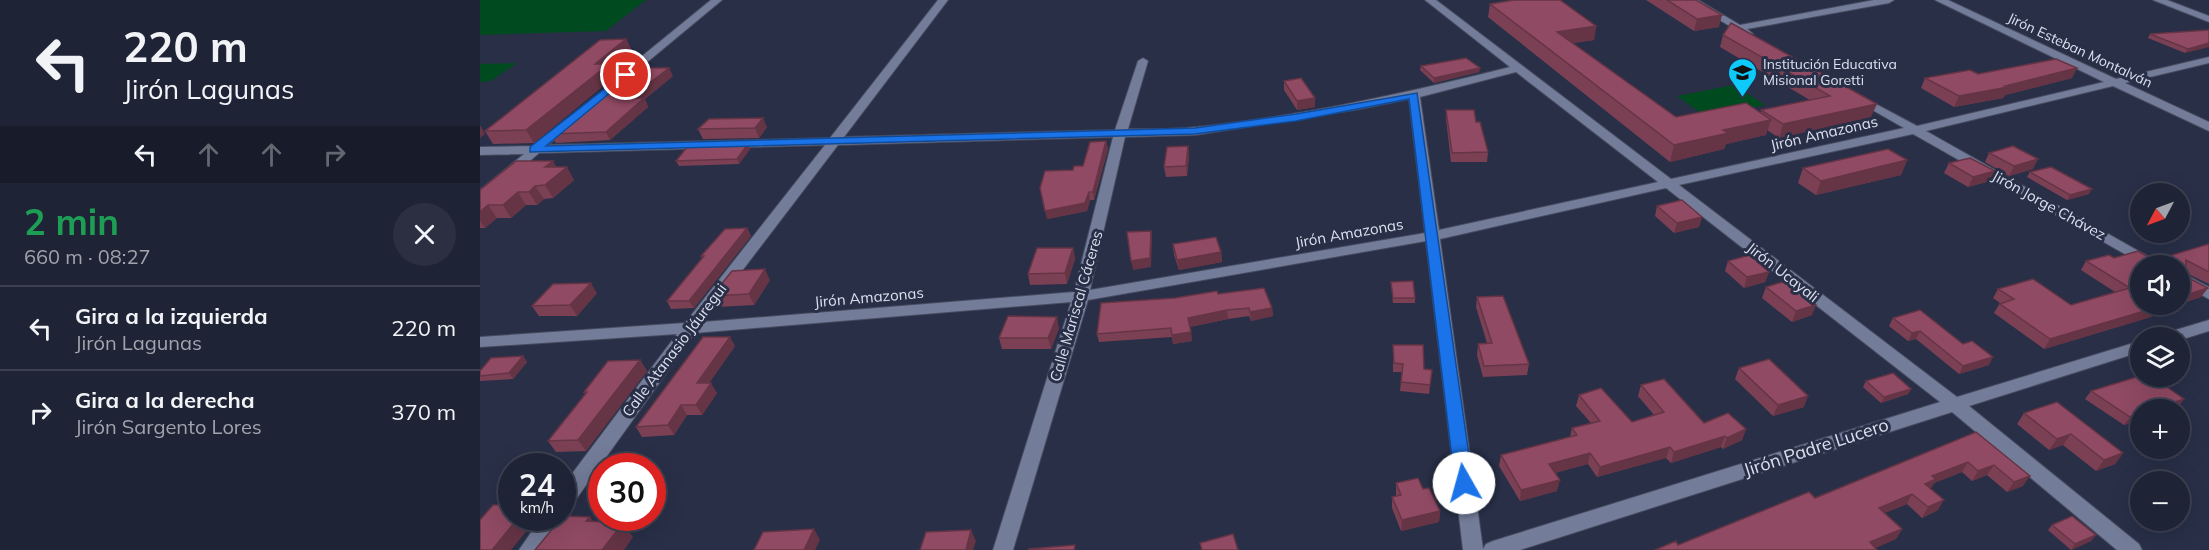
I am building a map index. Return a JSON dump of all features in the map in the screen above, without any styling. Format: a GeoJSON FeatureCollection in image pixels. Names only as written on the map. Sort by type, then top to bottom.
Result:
{"type":"FeatureCollection","features":[{"type":"Feature","properties":{"kind":"street"},"geometry":{"type":"LineString","coordinates":[[607,90],[717,0]]}},
{"type":"Feature","properties":{"kind":"street","name":"Calle Atanasio Jáuregui"},"geometry":{"type":"LineString","coordinates":[[576,484],[690,328],[943,0]]}},
{"type":"Feature","properties":{"kind":"street","name":"Jirón Ucayali"},"geometry":{"type":"LineString","coordinates":[[1430,0],[1953,403],[2132,550]]}},
{"type":"Feature","properties":{"kind":"street"},"geometry":{"type":"LineString","coordinates":[[1691,0],[1759,40]]}},
{"type":"Feature","properties":{"kind":"street"},"geometry":{"type":"LineString","coordinates":[[1739,28],[1889,0]]}},
{"type":"Feature","properties":{"kind":"street","name":"Jirón Esteban Montalván"},"geometry":{"type":"LineString","coordinates":[[1940,0],[2209,127]]}},
{"type":"Feature","properties":{"kind":"street"},"geometry":{"type":"LineString","coordinates":[[2158,0],[2209,19]]}},
{"type":"Feature","properties":{"kind":"street","name":"Calle Mariscal Cáceres"},"geometry":{"type":"LineString","coordinates":[[1003,550],[1081,296],[1120,135],[1143,60]]}},
{"type":"Feature","properties":{"kind":"street","name":"Jirón Amazonas"},"geometry":{"type":"LineString","coordinates":[[480,342],[690,328],[1081,296],[1432,236],[1913,130],[2209,60]]}},
{"type":"Feature","properties":{"kind":"street"},"geometry":{"type":"LineString","coordinates":[[480,152],[1195,131],[1241,126],[1414,95],[1517,68]]}},
{"type":"Feature","properties":{"kind":"street","name":"Jirón Jorge Chávez"},"geometry":{"type":"LineString","coordinates":[[1841,88],[2138,255]]}},
{"type":"Feature","properties":{"kind":"street"},"geometry":{"type":"LineString","coordinates":[[1414,95],[1473,550]]}},
{"type":"Feature","properties":{"kind":"street"},"geometry":{"type":"LineString","coordinates":[[480,196],[580,112]]}},
{"type":"Feature","properties":{"kind":"street"},"geometry":{"type":"LineString","coordinates":[[2190,283],[2209,294]]}},
{"type":"Feature","properties":{"kind":"street"},"geometry":{"type":"LineString","coordinates":[[2190,331],[2209,325]]}},
{"type":"Feature","properties":{"kind":"street","name":"Jirón Padre Lucero"},"geometry":{"type":"LineString","coordinates":[[1493,550],[2130,349]]}},
{"type":"Feature","properties":{"kind":"street"},"geometry":{"type":"LineString","coordinates":[[529,550],[543,531]]}},
{"type":"Feature","properties":{"kind":"green space"},"geometry":{"type":"Polygon","coordinates":[[[480,0],[646,0],[606,31],[480,35],[480,0]]]}},
{"type":"Feature","properties":{"kind":"green space"},"geometry":{"type":"Polygon","coordinates":[[[517,63],[491,81],[480,82],[480,64],[517,63]]]}},
{"type":"Feature","properties":{"kind":"green space"},"geometry":{"type":"Polygon","coordinates":[[[1734,85],[1765,105],[1706,117],[1677,96],[1734,85]]]}},
{"type":"Feature","properties":{"kind":"building"},"geometry":{"type":"Polygon","coordinates":[[[1514,0],[1560,0],[1596,26],[1557,32],[1676,117],[1746,103],[1771,120],[1723,130],[1729,133],[1674,145],[1490,4],[1514,0]]]}},
{"type":"Feature","properties":{"kind":"building"},"geometry":{"type":"Polygon","coordinates":[[[1667,0],[1696,0],[1722,15],[1697,19],[1667,0]]]}},
{"type":"Feature","properties":{"kind":"building"},"geometry":{"type":"Polygon","coordinates":[[[1731,23],[1877,104],[1783,124],[1761,110],[1830,96],[1723,35],[1731,23]]]}},
{"type":"Feature","properties":{"kind":"building"},"geometry":{"type":"Polygon","coordinates":[[[2209,30],[2209,43],[2188,49],[2150,34],[2209,30]]]}},
{"type":"Feature","properties":{"kind":"building"},"geometry":{"type":"Polygon","coordinates":[[[626,39],[595,64],[609,64],[526,130],[485,131],[600,40],[626,39]]]}},
{"type":"Feature","properties":{"kind":"building"},"geometry":{"type":"Polygon","coordinates":[[[1466,58],[1480,68],[1434,78],[1421,66],[1466,58]]]}},
{"type":"Feature","properties":{"kind":"building"},"geometry":{"type":"Polygon","coordinates":[[[2056,59],[2077,68],[2005,86],[2008,87],[1959,96],[1925,78],[1970,70],[1978,74],[2056,59]]]}},
{"type":"Feature","properties":{"kind":"building"},"geometry":{"type":"Polygon","coordinates":[[[631,68],[669,68],[630,98],[644,98],[606,132],[551,134],[631,68]]]}},
{"type":"Feature","properties":{"kind":"building"},"geometry":{"type":"Polygon","coordinates":[[[1301,78],[1315,98],[1297,101],[1284,81],[1301,78]]]}},
{"type":"Feature","properties":{"kind":"building"},"geometry":{"type":"Polygon","coordinates":[[[1446,110],[1474,110],[1476,122],[1480,122],[1488,152],[1452,153],[1446,110]]]}},
{"type":"Feature","properties":{"kind":"building"},"geometry":{"type":"Polygon","coordinates":[[[763,118],[755,128],[698,129],[709,119],[763,118]]]}},
{"type":"Feature","properties":{"kind":"building"},"geometry":{"type":"Polygon","coordinates":[[[1106,141],[1093,192],[1089,192],[1085,203],[1045,211],[1040,188],[1045,171],[1073,170],[1074,166],[1083,166],[1090,142],[1106,141]]]}},
{"type":"Feature","properties":{"kind":"building"},"geometry":{"type":"Polygon","coordinates":[[[748,144],[737,159],[676,161],[688,146],[748,144]]]}},
{"type":"Feature","properties":{"kind":"building"},"geometry":{"type":"Polygon","coordinates":[[[1188,146],[1186,166],[1164,167],[1167,147],[1188,146]]]}},
{"type":"Feature","properties":{"kind":"building"},"geometry":{"type":"Polygon","coordinates":[[[2013,146],[2038,159],[2014,166],[1989,153],[2013,146]]]}},
{"type":"Feature","properties":{"kind":"building"},"geometry":{"type":"Polygon","coordinates":[[[1888,149],[1907,160],[1821,181],[1803,168],[1888,149]]]}},
{"type":"Feature","properties":{"kind":"building"},"geometry":{"type":"Polygon","coordinates":[[[1970,158],[1995,171],[1973,177],[1949,163],[1970,158]]]}},
{"type":"Feature","properties":{"kind":"building"},"geometry":{"type":"Polygon","coordinates":[[[516,161],[553,161],[545,167],[567,167],[545,185],[535,186],[529,192],[518,192],[503,205],[488,205],[480,212],[480,190],[516,161]]]}},
{"type":"Feature","properties":{"kind":"building"},"geometry":{"type":"Polygon","coordinates":[[[2051,167],[2092,189],[2070,195],[2030,172],[2051,167]]]}},
{"type":"Feature","properties":{"kind":"building"},"geometry":{"type":"Polygon","coordinates":[[[1682,200],[1702,217],[1677,223],[1657,206],[1682,200]]]}},
{"type":"Feature","properties":{"kind":"building"},"geometry":{"type":"Polygon","coordinates":[[[747,228],[689,301],[667,301],[725,229],[747,228]]]}},
{"type":"Feature","properties":{"kind":"building"},"geometry":{"type":"Polygon","coordinates":[[[1151,231],[1150,258],[1131,261],[1127,232],[1151,231]]]}},
{"type":"Feature","properties":{"kind":"building"},"geometry":{"type":"Polygon","coordinates":[[[1216,237],[1221,252],[1177,260],[1173,244],[1216,237]]]}},
{"type":"Feature","properties":{"kind":"building"},"geometry":{"type":"Polygon","coordinates":[[[2209,244],[2209,272],[2190,262],[2190,255],[2172,255],[2209,244]]]}},
{"type":"Feature","properties":{"kind":"building"},"geometry":{"type":"Polygon","coordinates":[[[1037,248],[1073,248],[1065,273],[1028,274],[1037,248]]]}},
{"type":"Feature","properties":{"kind":"building"},"geometry":{"type":"Polygon","coordinates":[[[2138,251],[2145,255],[2130,255],[2130,288],[2086,261],[2109,255],[2114,258],[2138,251]]]}},
{"type":"Feature","properties":{"kind":"building"},"geometry":{"type":"Polygon","coordinates":[[[1750,255],[1769,272],[1747,277],[1728,261],[1750,255]]]}},
{"type":"Feature","properties":{"kind":"building"},"geometry":{"type":"Polygon","coordinates":[[[765,269],[749,294],[712,296],[732,271],[765,269]]]}},
{"type":"Feature","properties":{"kind":"building"},"geometry":{"type":"Polygon","coordinates":[[[2033,279],[2071,305],[2130,288],[2131,315],[2050,339],[2000,304],[2014,299],[1998,289],[2033,279]]]}},
{"type":"Feature","properties":{"kind":"building"},"geometry":{"type":"Polygon","coordinates":[[[2190,279],[2208,288],[2190,294],[2190,279]]]}},
{"type":"Feature","properties":{"kind":"building"},"geometry":{"type":"Polygon","coordinates":[[[1413,281],[1415,298],[1393,298],[1391,282],[1413,281]]]}},
{"type":"Feature","properties":{"kind":"building"},"geometry":{"type":"Polygon","coordinates":[[[1786,281],[1816,305],[1796,311],[1766,287],[1786,281]]]}},
{"type":"Feature","properties":{"kind":"building"},"geometry":{"type":"Polygon","coordinates":[[[591,283],[570,305],[532,306],[553,284],[591,283]]]}},
{"type":"Feature","properties":{"kind":"building"},"geometry":{"type":"Polygon","coordinates":[[[1264,288],[1272,308],[1250,312],[1249,308],[1227,310],[1188,318],[1191,332],[1172,335],[1171,328],[1097,334],[1101,303],[1175,298],[1217,291],[1218,294],[1264,288]]]}},
{"type":"Feature","properties":{"kind":"building"},"geometry":{"type":"Polygon","coordinates":[[[1503,296],[1529,364],[1484,366],[1478,344],[1492,343],[1477,297],[1503,296]]]}},
{"type":"Feature","properties":{"kind":"building"},"geometry":{"type":"Polygon","coordinates":[[[1920,310],[1963,344],[1972,341],[1993,357],[1963,366],[1920,331],[1912,333],[1893,318],[1920,310]]]}},
{"type":"Feature","properties":{"kind":"building"},"geometry":{"type":"Polygon","coordinates":[[[1008,316],[1057,317],[1048,338],[999,338],[1008,316]]]}},
{"type":"Feature","properties":{"kind":"building"},"geometry":{"type":"Polygon","coordinates":[[[703,337],[730,337],[697,383],[711,383],[696,405],[681,405],[668,425],[636,427],[703,337]]]}},
{"type":"Feature","properties":{"kind":"building"},"geometry":{"type":"Polygon","coordinates":[[[1393,345],[1423,345],[1424,369],[1432,370],[1430,385],[1401,382],[1403,364],[1394,363],[1393,345]]]}},
{"type":"Feature","properties":{"kind":"building"},"geometry":{"type":"Polygon","coordinates":[[[523,356],[509,373],[480,376],[480,371],[491,358],[523,356]]]}},
{"type":"Feature","properties":{"kind":"building"},"geometry":{"type":"Polygon","coordinates":[[[1769,359],[1808,396],[1778,405],[1739,368],[1769,359]]]}},
{"type":"Feature","properties":{"kind":"building"},"geometry":{"type":"Polygon","coordinates":[[[640,360],[578,440],[548,441],[608,361],[640,360]]]}},
{"type":"Feature","properties":{"kind":"building"},"geometry":{"type":"Polygon","coordinates":[[[1893,373],[1911,389],[1884,397],[1866,381],[1893,373]]]}},
{"type":"Feature","properties":{"kind":"building"},"geometry":{"type":"Polygon","coordinates":[[[1664,379],[1704,423],[1728,413],[1746,429],[1727,438],[1725,436],[1674,452],[1670,447],[1600,467],[1590,453],[1549,464],[1560,480],[1521,490],[1501,455],[1577,435],[1572,428],[1600,421],[1579,395],[1601,388],[1632,422],[1664,412],[1641,385],[1664,379]]]}},
{"type":"Feature","properties":{"kind":"building"},"geometry":{"type":"Polygon","coordinates":[[[2130,379],[2130,387],[2167,387],[2184,399],[2130,399],[2130,417],[2091,391],[2130,379]]]}},
{"type":"Feature","properties":{"kind":"building"},"geometry":{"type":"Polygon","coordinates":[[[2057,402],[2123,453],[2104,460],[2071,434],[2057,439],[2024,413],[2057,402]]]}},
{"type":"Feature","properties":{"kind":"building"},"geometry":{"type":"Polygon","coordinates":[[[1976,432],[2030,476],[2014,482],[1994,465],[1978,471],[1968,462],[1932,476],[1936,479],[1925,484],[1944,500],[1928,507],[1912,494],[1879,508],[1902,529],[1870,542],[1877,550],[1655,550],[1676,541],[1678,545],[1809,492],[1815,498],[1976,432]]]}},
{"type":"Feature","properties":{"kind":"building"},"geometry":{"type":"Polygon","coordinates":[[[1418,478],[1423,489],[1429,488],[1440,511],[1402,520],[1392,497],[1401,495],[1396,483],[1418,478]]]}},
{"type":"Feature","properties":{"kind":"building"},"geometry":{"type":"Polygon","coordinates":[[[493,505],[498,505],[498,531],[507,531],[492,550],[480,550],[480,520],[493,505]]]}},
{"type":"Feature","properties":{"kind":"building"},"geometry":{"type":"Polygon","coordinates":[[[576,516],[588,517],[586,521],[588,521],[588,531],[617,531],[602,550],[535,550],[551,531],[576,531],[576,516]]]}},
{"type":"Feature","properties":{"kind":"building"},"geometry":{"type":"Polygon","coordinates":[[[2072,516],[2096,535],[2075,544],[2052,525],[2072,516]]]}},
{"type":"Feature","properties":{"kind":"building"},"geometry":{"type":"Polygon","coordinates":[[[814,529],[804,550],[754,550],[763,532],[814,529]]]}},
{"type":"Feature","properties":{"kind":"building"},"geometry":{"type":"Polygon","coordinates":[[[971,530],[966,550],[920,550],[926,532],[971,530]]]}},
{"type":"Feature","properties":{"kind":"building"},"geometry":{"type":"Polygon","coordinates":[[[1233,534],[1238,550],[1202,550],[1200,543],[1233,534]]]}},
{"type":"Feature","properties":{"kind":"building"},"geometry":{"type":"Polygon","coordinates":[[[1075,545],[1074,550],[1029,550],[1029,549],[1075,545]]]}},
{"type":"Feature","properties":{"kind":"place","name":"Institución Educativa Misional Goretti"},"geometry":{"type":"Point","coordinates":[1742,98]}},
{"type":"Feature","properties":{"kind":"route"},"geometry":{"type":"LineString","coordinates":[[626,75],[534,149],[1120,135],[1195,131],[1296,117],[1414,95],[1464,483]]}}]}
